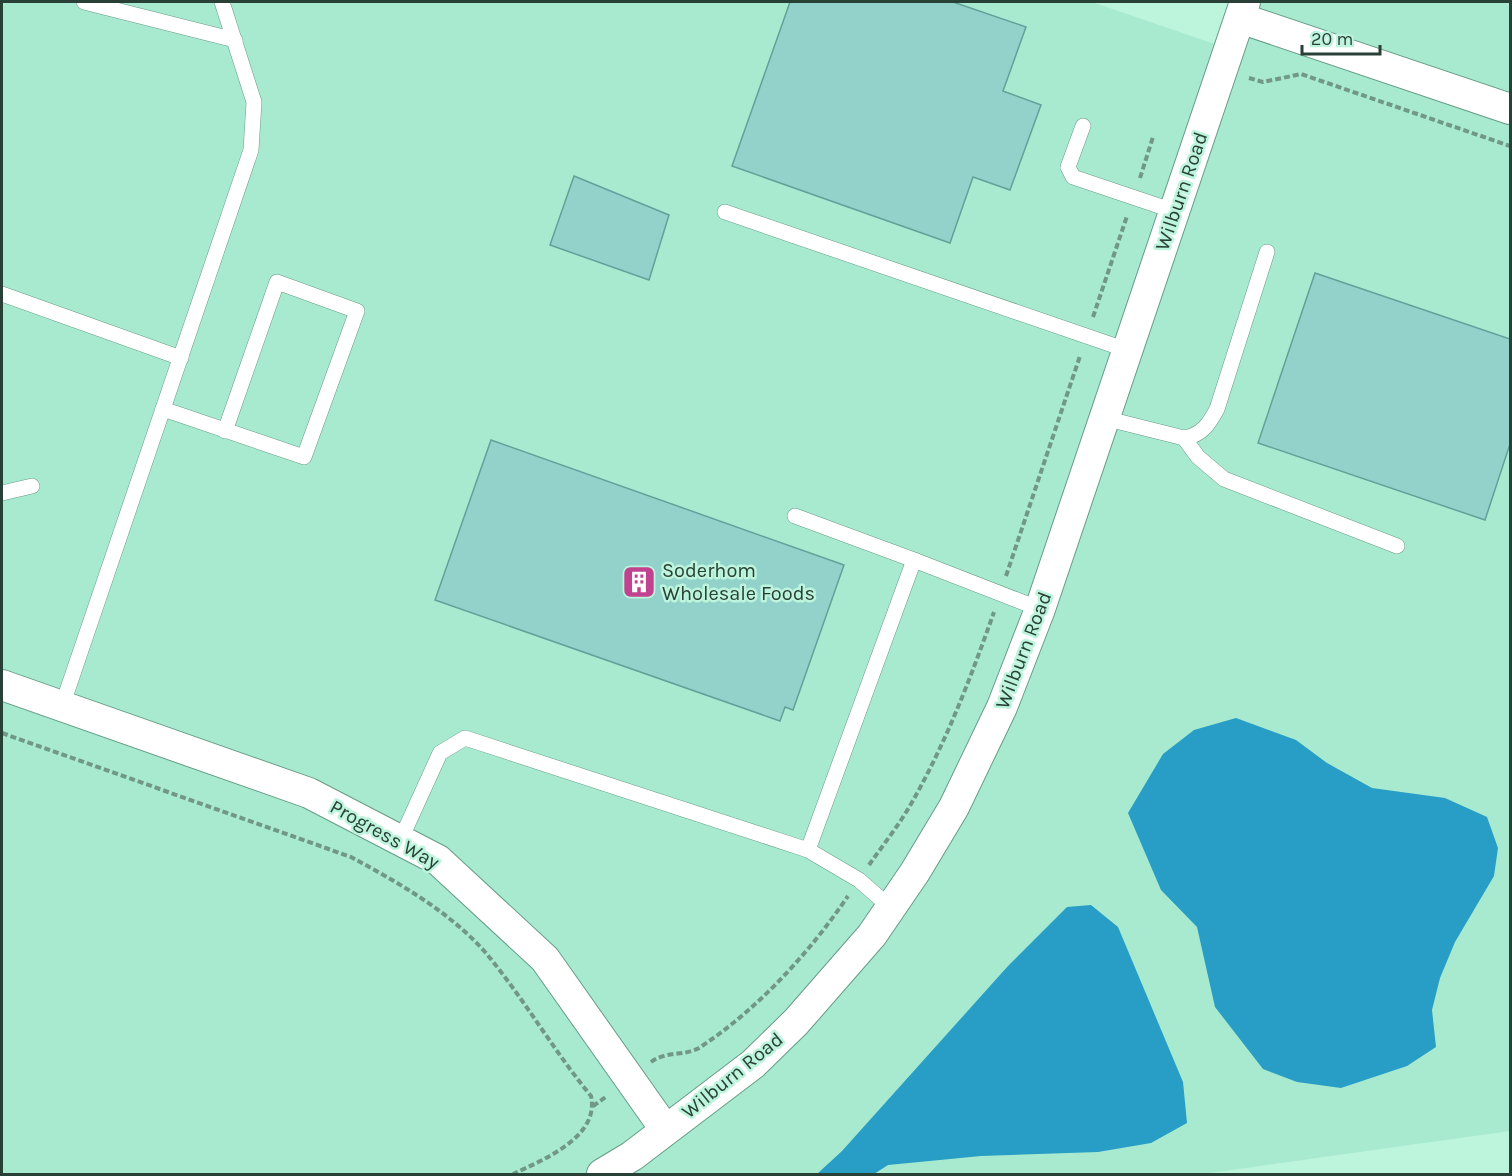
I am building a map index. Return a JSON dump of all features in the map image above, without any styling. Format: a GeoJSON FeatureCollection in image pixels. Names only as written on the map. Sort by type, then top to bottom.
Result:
{"type":"FeatureCollection","features":[{"type":"Feature","properties":{"kind":"street","name":"Wilburn Road"},"geometry":{"type":"LineString","coordinates":[[602,1174],[632,1156],[753,1064],[796,1022],[872,936],[954,807],[980,756],[1040,609],[1243,10]]}},
{"type":"Feature","properties":{"kind":"street"},"geometry":{"type":"LineString","coordinates":[[1243,10],[1510,109]]}},
{"type":"Feature","properties":{"kind":"street","name":"Progress Way"},"geometry":{"type":"LineString","coordinates":[[2,685],[309,793],[438,860],[544,959],[665,1129]]}},
{"type":"Feature","properties":{"kind":"lane"},"geometry":{"type":"LineString","coordinates":[[84,2],[235,40]]}},
{"type":"Feature","properties":{"kind":"lane"},"geometry":{"type":"LineString","coordinates":[[62,706],[251,150],[254,102],[222,2]]}},
{"type":"Feature","properties":{"kind":"lane"},"geometry":{"type":"LineString","coordinates":[[1083,126],[1068,167],[1073,177],[1174,211]]}},
{"type":"Feature","properties":{"kind":"lane"},"geometry":{"type":"LineString","coordinates":[[725,212],[1127,350]]}},
{"type":"Feature","properties":{"kind":"lane"},"geometry":{"type":"LineString","coordinates":[[1104,418],[1184,438],[1196,436],[1208,425],[1217,408],[1267,252]]}},
{"type":"Feature","properties":{"kind":"lane"},"geometry":{"type":"LineString","coordinates":[[163,409],[225,431],[304,457],[357,311],[277,282],[225,431]]}},
{"type":"Feature","properties":{"kind":"lane"},"geometry":{"type":"LineString","coordinates":[[2,294],[181,358]]}},
{"type":"Feature","properties":{"kind":"lane"},"geometry":{"type":"LineString","coordinates":[[1184,438],[1198,457],[1224,479],[1398,546]]}},
{"type":"Feature","properties":{"kind":"lane"},"geometry":{"type":"LineString","coordinates":[[2,493],[32,486]]}},
{"type":"Feature","properties":{"kind":"lane"},"geometry":{"type":"LineString","coordinates":[[795,516],[1040,609]]}},
{"type":"Feature","properties":{"kind":"lane"},"geometry":{"type":"LineString","coordinates":[[808,850],[914,560]]}},
{"type":"Feature","properties":{"kind":"lane"},"geometry":{"type":"LineString","coordinates":[[400,841],[440,753],[465,738],[808,850],[859,880],[891,908]]}},
{"type":"Feature","properties":{"kind":"path"},"geometry":{"type":"LineString","coordinates":[[1223,68],[1263,82],[1301,74],[1510,146]]}},
{"type":"Feature","properties":{"kind":"path"},"geometry":{"type":"LineString","coordinates":[[593,1106],[659,1056],[693,1052],[702,1047],[762,997],[805,950],[859,880],[911,805],[936,757],[963,695],[1000,593],[1153,137]]}},
{"type":"Feature","properties":{"kind":"path"},"geometry":{"type":"LineString","coordinates":[[2,734],[351,857],[394,880],[484,951],[591,1096],[593,1106],[590,1121],[567,1145],[513,1174]]}},
{"type":"Feature","properties":{"kind":"shaded area"},"geometry":{"type":"Polygon","coordinates":[[[2,2],[1092,2],[1229,49],[1245,2],[1510,2],[1510,1131],[1203,1174],[2,1174],[2,2]]]}},
{"type":"Feature","properties":{"kind":"water"},"geometry":{"type":"Polygon","coordinates":[[[1236,718],[1296,740],[1327,763],[1372,788],[1445,798],[1487,817],[1498,848],[1494,876],[1455,942],[1440,978],[1432,1010],[1436,1047],[1407,1066],[1341,1088],[1297,1082],[1263,1069],[1215,1007],[1197,927],[1161,890],[1128,813],[1163,754],[1194,730],[1236,718]]]}},
{"type":"Feature","properties":{"kind":"water"},"geometry":{"type":"Polygon","coordinates":[[[1091,905],[1118,927],[1183,1082],[1187,1123],[1151,1143],[1098,1152],[981,1156],[888,1165],[874,1174],[817,1174],[842,1151],[1008,966],[1067,907],[1091,905]]]}},
{"type":"Feature","properties":{"kind":"building"},"geometry":{"type":"Polygon","coordinates":[[[790,2],[953,2],[1026,27],[1003,91],[1041,105],[1010,190],[973,177],[950,243],[732,166],[790,2]]]}},
{"type":"Feature","properties":{"kind":"building"},"geometry":{"type":"Polygon","coordinates":[[[574,176],[669,215],[649,280],[550,245],[574,176]]]}},
{"type":"Feature","properties":{"kind":"building"},"geometry":{"type":"Polygon","coordinates":[[[1315,273],[1510,339],[1510,444],[1485,520],[1258,443],[1315,273]]]}},
{"type":"Feature","properties":{"kind":"building","name":"Soderhom Wholesale Foods"},"geometry":{"type":"Polygon","coordinates":[[[491,440],[844,565],[793,710],[785,707],[780,721],[435,600],[491,440]]]}},
{"type":"Feature","properties":{"kind":"place","name":"Soderhom Wholesale Foods"},"geometry":{"type":"Point","coordinates":[639,582]}}]}
